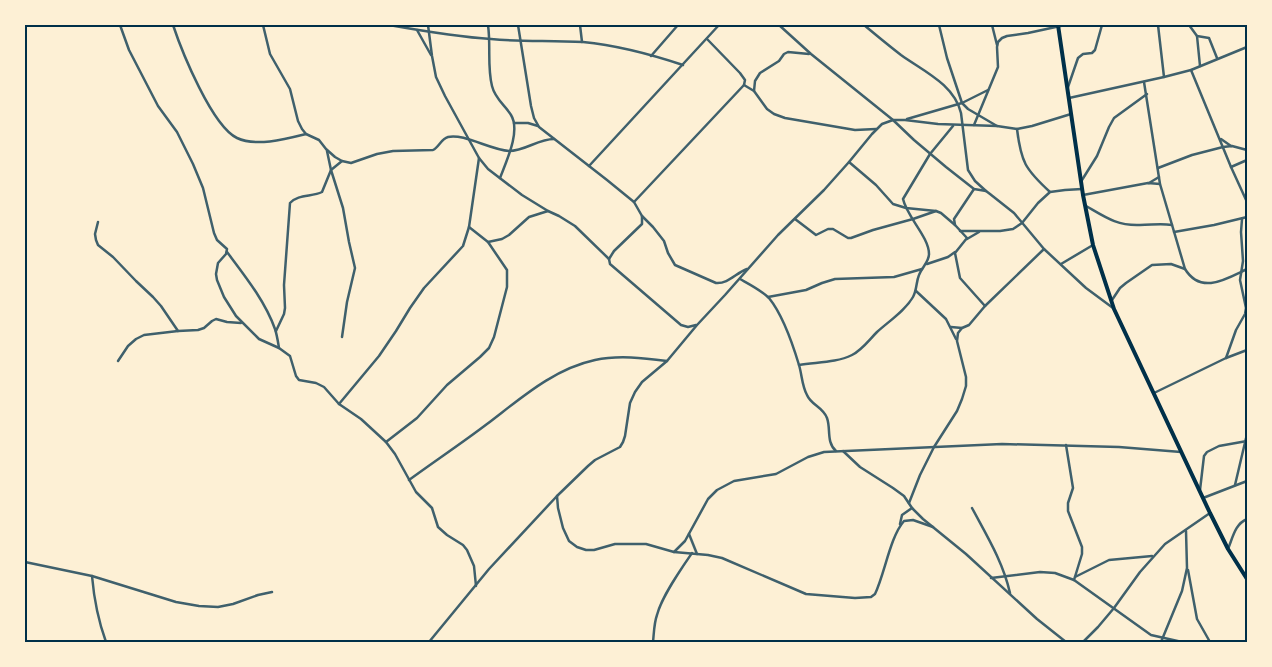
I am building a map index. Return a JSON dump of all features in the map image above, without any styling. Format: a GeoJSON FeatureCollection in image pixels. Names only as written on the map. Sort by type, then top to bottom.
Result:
{"type":"FeatureCollection","features":[{"type":"Feature","properties":{"kind":"highway"},"geometry":{"type":"LineString","coordinates":[[1058,26],[1083,196],[1093,245],[1111,301],[1210,513],[1247,579]]}},
{"type":"Feature","properties":{"kind":"street"},"geometry":{"type":"LineString","coordinates":[[120,25],[129,50],[158,106],[177,132],[193,164],[203,188],[217,240],[226,248],[266,310],[276,331],[279,348]]}},
{"type":"Feature","properties":{"kind":"street"},"geometry":{"type":"LineString","coordinates":[[173,25],[202,93],[223,126],[231,134],[246,141],[260,141],[277,140],[306,134]]}},
{"type":"Feature","properties":{"kind":"street"},"geometry":{"type":"LineString","coordinates":[[263,25],[270,54],[290,89],[298,121],[302,129],[306,134],[319,140],[326,149],[342,161],[351,163],[377,154],[393,151],[433,150],[447,137],[468,139],[490,147],[510,151],[544,140],[556,139]]}},
{"type":"Feature","properties":{"kind":"street"},"geometry":{"type":"LineString","coordinates":[[389,25],[490,40],[582,42],[616,47],[683,65]]}},
{"type":"Feature","properties":{"kind":"street"},"geometry":{"type":"LineString","coordinates":[[428,25],[436,77],[468,139],[488,169],[548,212],[576,226],[608,259],[614,268],[681,325],[688,327],[697,325]]}},
{"type":"Feature","properties":{"kind":"street"},"geometry":{"type":"LineString","coordinates":[[488,25],[492,88],[512,116],[514,123],[510,151],[500,178]]}},
{"type":"Feature","properties":{"kind":"street"},"geometry":{"type":"LineString","coordinates":[[518,25],[531,106],[539,127]]}},
{"type":"Feature","properties":{"kind":"street"},"geometry":{"type":"LineString","coordinates":[[580,25],[582,42]]}},
{"type":"Feature","properties":{"kind":"street"},"geometry":{"type":"LineString","coordinates":[[651,56],[678,25]]}},
{"type":"Feature","properties":{"kind":"street"},"geometry":{"type":"LineString","coordinates":[[589,166],[719,25]]}},
{"type":"Feature","properties":{"kind":"street"},"geometry":{"type":"LineString","coordinates":[[779,25],[811,54],[893,120],[930,154],[974,189],[986,191]]}},
{"type":"Feature","properties":{"kind":"street"},"geometry":{"type":"LineString","coordinates":[[864,25],[899,54],[944,84],[960,104],[997,126]]}},
{"type":"Feature","properties":{"kind":"street"},"geometry":{"type":"LineString","coordinates":[[939,25],[960,104],[968,170],[975,181],[1014,213],[1044,249],[1086,288],[1114,309]]}},
{"type":"Feature","properties":{"kind":"street"},"geometry":{"type":"LineString","coordinates":[[974,125],[998,67],[997,46],[992,25]]}},
{"type":"Feature","properties":{"kind":"street"},"geometry":{"type":"LineString","coordinates":[[997,46],[998,42],[1007,36],[1065,25]]}},
{"type":"Feature","properties":{"kind":"street"},"geometry":{"type":"LineString","coordinates":[[1068,88],[1078,58],[1095,50],[1102,25]]}},
{"type":"Feature","properties":{"kind":"street"},"geometry":{"type":"LineString","coordinates":[[1158,25],[1164,78]]}},
{"type":"Feature","properties":{"kind":"street"},"geometry":{"type":"LineString","coordinates":[[1189,25],[1197,36],[1200,66]]}},
{"type":"Feature","properties":{"kind":"street"},"geometry":{"type":"LineString","coordinates":[[417,30],[432,56]]}},
{"type":"Feature","properties":{"kind":"street"},"geometry":{"type":"LineString","coordinates":[[1197,36],[1209,38],[1217,58]]}},
{"type":"Feature","properties":{"kind":"street"},"geometry":{"type":"LineString","coordinates":[[634,202],[744,85],[745,80],[740,73],[706,39]]}},
{"type":"Feature","properties":{"kind":"street"},"geometry":{"type":"LineString","coordinates":[[1069,98],[1164,78],[1191,70],[1217,58],[1247,48]]}},
{"type":"Feature","properties":{"kind":"street"},"geometry":{"type":"LineString","coordinates":[[754,91],[755,81],[760,73],[779,61],[784,54],[788,52],[811,54]]}},
{"type":"Feature","properties":{"kind":"street"},"geometry":{"type":"LineString","coordinates":[[1191,70],[1247,202]]}},
{"type":"Feature","properties":{"kind":"street"},"geometry":{"type":"LineString","coordinates":[[1144,82],[1160,184],[1185,269],[1189,276],[1198,282],[1206,283],[1221,282],[1247,269]]}},
{"type":"Feature","properties":{"kind":"street"},"geometry":{"type":"LineString","coordinates":[[744,85],[754,91],[767,109],[785,118],[855,130],[876,129]]}},
{"type":"Feature","properties":{"kind":"street"},"geometry":{"type":"LineString","coordinates":[[905,120],[960,104],[989,89]]}},
{"type":"Feature","properties":{"kind":"street"},"geometry":{"type":"LineString","coordinates":[[1081,181],[1097,156],[1114,118],[1147,94]]}},
{"type":"Feature","properties":{"kind":"street"},"geometry":{"type":"LineString","coordinates":[[429,642],[489,570],[557,496],[595,460],[620,447],[624,442],[630,403],[642,382],[667,360],[778,235],[815,200],[882,124],[893,120],[905,120],[1017,129],[1071,114]]}},
{"type":"Feature","properties":{"kind":"street"},"geometry":{"type":"LineString","coordinates":[[514,123],[528,123],[539,127],[634,202],[642,216],[664,241],[668,253],[675,264],[707,279],[721,283],[749,268]]}},
{"type":"Feature","properties":{"kind":"street"},"geometry":{"type":"LineString","coordinates":[[799,364],[840,359],[859,351],[912,299],[916,291],[918,276],[929,256],[926,242],[906,208],[903,199],[930,154],[954,125]]}},
{"type":"Feature","properties":{"kind":"street"},"geometry":{"type":"LineString","coordinates":[[1017,129],[1023,161],[1030,172],[1050,192]]}},
{"type":"Feature","properties":{"kind":"street"},"geometry":{"type":"LineString","coordinates":[[1220,139],[1232,146],[1247,150]]}},
{"type":"Feature","properties":{"kind":"street"},"geometry":{"type":"LineString","coordinates":[[1158,168],[1192,154],[1232,146]]}},
{"type":"Feature","properties":{"kind":"street"},"geometry":{"type":"LineString","coordinates":[[326,149],[343,208],[356,268],[347,302],[342,337]]}},
{"type":"Feature","properties":{"kind":"street"},"geometry":{"type":"LineString","coordinates":[[339,404],[378,356],[424,288],[463,246],[469,227],[479,158]]}},
{"type":"Feature","properties":{"kind":"street"},"geometry":{"type":"LineString","coordinates":[[1231,167],[1247,160]]}},
{"type":"Feature","properties":{"kind":"street"},"geometry":{"type":"LineString","coordinates":[[276,331],[285,308],[284,285],[290,203],[295,198],[322,192],[331,170],[342,161]]}},
{"type":"Feature","properties":{"kind":"street"},"geometry":{"type":"LineString","coordinates":[[849,162],[876,185],[893,204],[906,208],[936,210],[955,225],[967,239]]}},
{"type":"Feature","properties":{"kind":"street"},"geometry":{"type":"LineString","coordinates":[[1148,184],[1159,177]]}},
{"type":"Feature","properties":{"kind":"street"},"geometry":{"type":"LineString","coordinates":[[1083,196],[1148,184],[1160,184]]}},
{"type":"Feature","properties":{"kind":"street"},"geometry":{"type":"LineString","coordinates":[[960,230],[981,232],[1013,229],[1022,223],[1050,192],[1082,188]]}},
{"type":"Feature","properties":{"kind":"street"},"geometry":{"type":"LineString","coordinates":[[955,225],[954,219],[974,189]]}},
{"type":"Feature","properties":{"kind":"street"},"geometry":{"type":"LineString","coordinates":[[1085,206],[1114,222],[1122,224],[1142,225],[1158,223],[1172,225]]}},
{"type":"Feature","properties":{"kind":"street"},"geometry":{"type":"LineString","coordinates":[[795,218],[816,235],[828,229],[833,229],[851,238],[936,210]]}},
{"type":"Feature","properties":{"kind":"street"},"geometry":{"type":"LineString","coordinates":[[488,242],[510,235],[529,217],[548,212]]}},
{"type":"Feature","properties":{"kind":"street"},"geometry":{"type":"LineString","coordinates":[[608,259],[642,224],[642,216]]}},
{"type":"Feature","properties":{"kind":"street"},"geometry":{"type":"LineString","coordinates":[[1174,232],[1247,217]]}},
{"type":"Feature","properties":{"kind":"street"},"geometry":{"type":"LineString","coordinates":[[1226,358],[1246,308],[1240,283],[1243,261],[1242,219]]}},
{"type":"Feature","properties":{"kind":"street"},"geometry":{"type":"LineString","coordinates":[[98,222],[95,234],[98,245],[113,257],[153,297],[178,331]]}},
{"type":"Feature","properties":{"kind":"street"},"geometry":{"type":"LineString","coordinates":[[386,442],[417,418],[447,385],[480,357],[489,348],[494,337],[507,287],[507,270],[488,242],[469,227]]}},
{"type":"Feature","properties":{"kind":"street"},"geometry":{"type":"LineString","coordinates":[[926,264],[940,260],[955,252],[967,239],[981,232]]}},
{"type":"Feature","properties":{"kind":"street"},"geometry":{"type":"LineString","coordinates":[[1061,264],[1093,245]]}},
{"type":"Feature","properties":{"kind":"street"},"geometry":{"type":"LineString","coordinates":[[957,341],[958,333],[962,328],[968,325],[1044,249]]}},
{"type":"Feature","properties":{"kind":"street"},"geometry":{"type":"LineString","coordinates":[[227,252],[218,263],[217,280],[224,297],[236,316],[242,324],[260,339],[279,348],[290,356],[297,378],[301,381],[320,384],[339,404],[361,419],[386,442],[395,454],[416,492],[432,508],[438,526],[467,550],[474,566],[476,586]]}},
{"type":"Feature","properties":{"kind":"street"},"geometry":{"type":"LineString","coordinates":[[955,252],[960,278],[985,306]]}},
{"type":"Feature","properties":{"kind":"street"},"geometry":{"type":"LineString","coordinates":[[1174,265],[1181,256]]}},
{"type":"Feature","properties":{"kind":"street"},"geometry":{"type":"LineString","coordinates":[[1111,301],[1126,282],[1152,264],[1174,265],[1185,269]]}},
{"type":"Feature","properties":{"kind":"street"},"geometry":{"type":"LineString","coordinates":[[768,297],[806,290],[834,279],[894,277],[922,269]]}},
{"type":"Feature","properties":{"kind":"street"},"geometry":{"type":"LineString","coordinates":[[740,279],[768,297],[777,310],[799,364],[806,394],[809,400],[824,413],[827,420],[830,444],[836,451]]}},
{"type":"Feature","properties":{"kind":"street"},"geometry":{"type":"LineString","coordinates":[[909,502],[934,447],[958,411],[966,386],[966,377],[957,341],[950,326],[946,319],[916,291]]}},
{"type":"Feature","properties":{"kind":"street"},"geometry":{"type":"LineString","coordinates":[[118,361],[128,346],[144,335],[191,331],[204,328],[216,319],[242,324]]}},
{"type":"Feature","properties":{"kind":"street"},"geometry":{"type":"LineString","coordinates":[[950,326],[962,328]]}},
{"type":"Feature","properties":{"kind":"street"},"geometry":{"type":"LineString","coordinates":[[1153,394],[1226,358],[1247,350]]}},
{"type":"Feature","properties":{"kind":"street"},"geometry":{"type":"LineString","coordinates":[[409,480],[523,396],[548,379],[575,366],[608,358],[667,360]]}},
{"type":"Feature","properties":{"kind":"street"},"geometry":{"type":"LineString","coordinates":[[1235,485],[1247,434]]}},
{"type":"Feature","properties":{"kind":"street"},"geometry":{"type":"LineString","coordinates":[[1200,491],[1206,452],[1219,446],[1246,441]]}},
{"type":"Feature","properties":{"kind":"street"},"geometry":{"type":"LineString","coordinates":[[674,552],[689,534],[708,499],[722,486],[776,474],[808,457],[824,452],[1002,444],[1119,447],[1181,452]]}},
{"type":"Feature","properties":{"kind":"street"},"geometry":{"type":"LineString","coordinates":[[1066,445],[1073,488],[1068,511],[1082,547],[1075,579]]}},
{"type":"Feature","properties":{"kind":"street"},"geometry":{"type":"LineString","coordinates":[[843,451],[860,467],[904,496],[912,508],[933,527],[966,554],[1037,619],[1066,642]]}},
{"type":"Feature","properties":{"kind":"street"},"geometry":{"type":"LineString","coordinates":[[1203,498],[1247,481]]}},
{"type":"Feature","properties":{"kind":"street"},"geometry":{"type":"LineString","coordinates":[[557,496],[561,521],[567,537],[577,547],[594,550],[615,544],[646,544],[674,552],[722,558],[806,594],[846,598],[871,597],[875,594],[900,526],[902,515],[912,508]]}},
{"type":"Feature","properties":{"kind":"street"},"geometry":{"type":"LineString","coordinates":[[972,508],[997,555],[1006,576],[1010,594]]}},
{"type":"Feature","properties":{"kind":"street"},"geometry":{"type":"LineString","coordinates":[[1083,642],[1114,608],[1140,572],[1165,544],[1210,513]]}},
{"type":"Feature","properties":{"kind":"street"},"geometry":{"type":"LineString","coordinates":[[900,526],[909,519],[933,527]]}},
{"type":"Feature","properties":{"kind":"street"},"geometry":{"type":"LineString","coordinates":[[1228,548],[1237,526],[1247,519]]}},
{"type":"Feature","properties":{"kind":"street"},"geometry":{"type":"LineString","coordinates":[[1186,531],[1187,568],[1197,619],[1210,642]]}},
{"type":"Feature","properties":{"kind":"street"},"geometry":{"type":"LineString","coordinates":[[689,534],[697,554]]}},
{"type":"Feature","properties":{"kind":"street"},"geometry":{"type":"LineString","coordinates":[[653,642],[656,615],[692,553]]}},
{"type":"Feature","properties":{"kind":"street"},"geometry":{"type":"LineString","coordinates":[[1075,579],[1109,560],[1154,556]]}},
{"type":"Feature","properties":{"kind":"street"},"geometry":{"type":"LineString","coordinates":[[25,562],[92,576],[176,602],[199,606],[218,607],[272,592]]}},
{"type":"Feature","properties":{"kind":"street"},"geometry":{"type":"LineString","coordinates":[[1162,640],[1182,591],[1187,568]]}},
{"type":"Feature","properties":{"kind":"street"},"geometry":{"type":"LineString","coordinates":[[991,578],[1040,572],[1075,579],[1144,631],[1162,640],[1182,642]]}},
{"type":"Feature","properties":{"kind":"street"},"geometry":{"type":"LineString","coordinates":[[92,576],[93,594],[98,618],[106,642]]}},
{"type":"Feature","properties":{"kind":"street"},"geometry":{"type":"LineString","coordinates":[[1088,642],[1091,634]]}}]}
